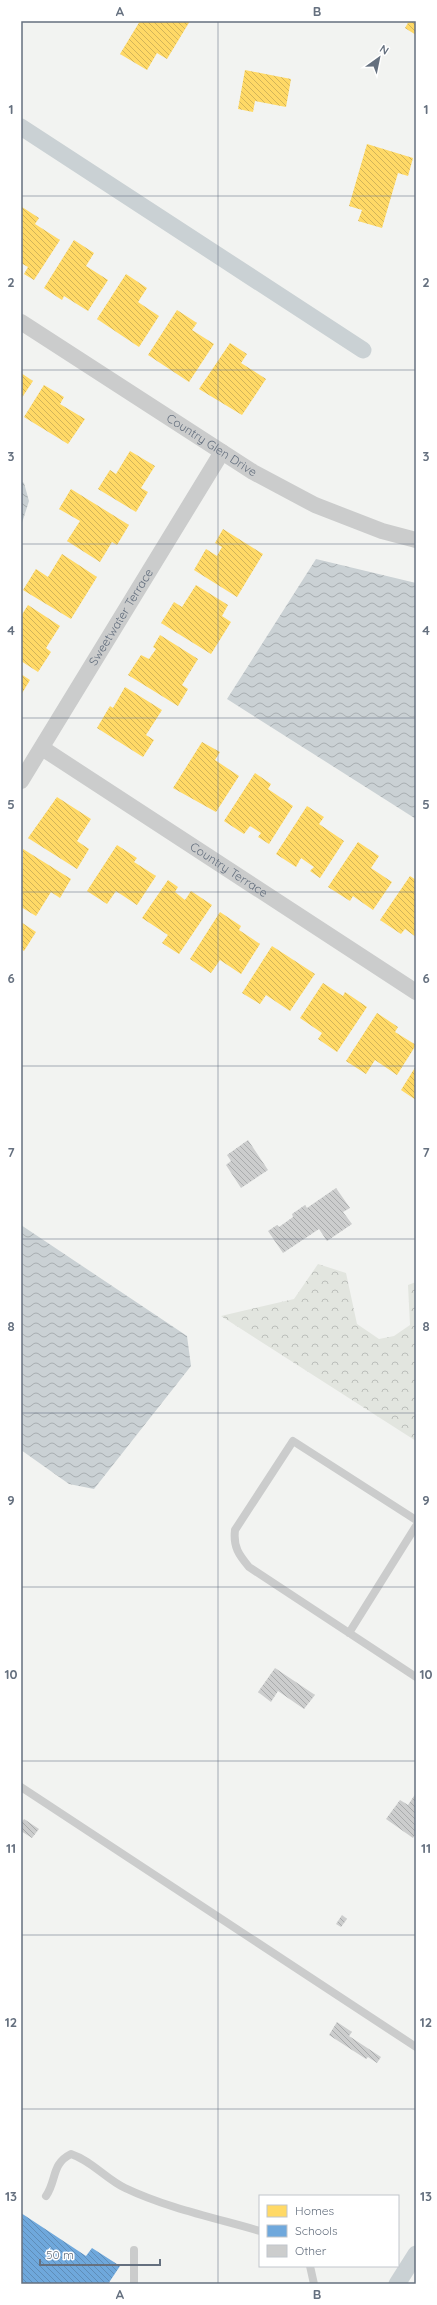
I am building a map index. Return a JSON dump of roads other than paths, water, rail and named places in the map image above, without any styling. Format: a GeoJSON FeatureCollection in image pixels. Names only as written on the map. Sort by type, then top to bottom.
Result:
{"type":"FeatureCollection","features":[{"type":"Feature","properties":{"kind":"street","name":"Country Glen Drive"},"geometry":{"type":"LineString","coordinates":[[21,322],[253,472],[316,505],[382,531],[416,540]]}},
{"type":"Feature","properties":{"kind":"street","name":"Sweetwater Terrace"},"geometry":{"type":"LineString","coordinates":[[21,782],[222,452]]}},
{"type":"Feature","properties":{"kind":"street","name":"Country Terrace"},"geometry":{"type":"LineString","coordinates":[[42,748],[416,992]]}},
{"type":"Feature","properties":{"kind":"lane"},"geometry":{"type":"LineString","coordinates":[[416,1520],[293,1441],[235,1530],[234,1543],[238,1553],[249,1567],[416,1677]]}},
{"type":"Feature","properties":{"kind":"lane"},"geometry":{"type":"LineString","coordinates":[[349,1633],[416,1526]]}},
{"type":"Feature","properties":{"kind":"lane"},"geometry":{"type":"LineString","coordinates":[[21,1787],[416,2047]]}},
{"type":"Feature","properties":{"kind":"lane"},"geometry":{"type":"LineString","coordinates":[[46,2196],[52,2188],[55,2169],[62,2158],[71,2154],[83,2158],[124,2188],[149,2198],[259,2231]]}},
{"type":"Feature","properties":{"kind":"lane"},"geometry":{"type":"LineString","coordinates":[[134,2250],[134,2284]]}},
{"type":"Feature","properties":{"kind":"lane"},"geometry":{"type":"LineString","coordinates":[[310,2267],[314,2284]]}},
{"type":"Feature","properties":{"kind":"water"},"geometry":{"type":"Polygon","coordinates":[[[21,481],[24,483],[29,501],[21,526],[21,481]]]}},
{"type":"Feature","properties":{"kind":"water"},"geometry":{"type":"Polygon","coordinates":[[[316,559],[416,583],[416,819],[227,699],[316,559]]]}},
{"type":"Feature","properties":{"kind":"water"},"geometry":{"type":"Polygon","coordinates":[[[21,1225],[187,1336],[191,1366],[94,1489],[69,1484],[21,1450],[21,1225]]]}},
{"type":"Feature","properties":{"kind":"waterway"},"geometry":{"type":"LineString","coordinates":[[21,127],[363,350]]}},
{"type":"Feature","properties":{"kind":"waterway"},"geometry":{"type":"LineString","coordinates":[[397,2284],[416,2254]]}}]}
